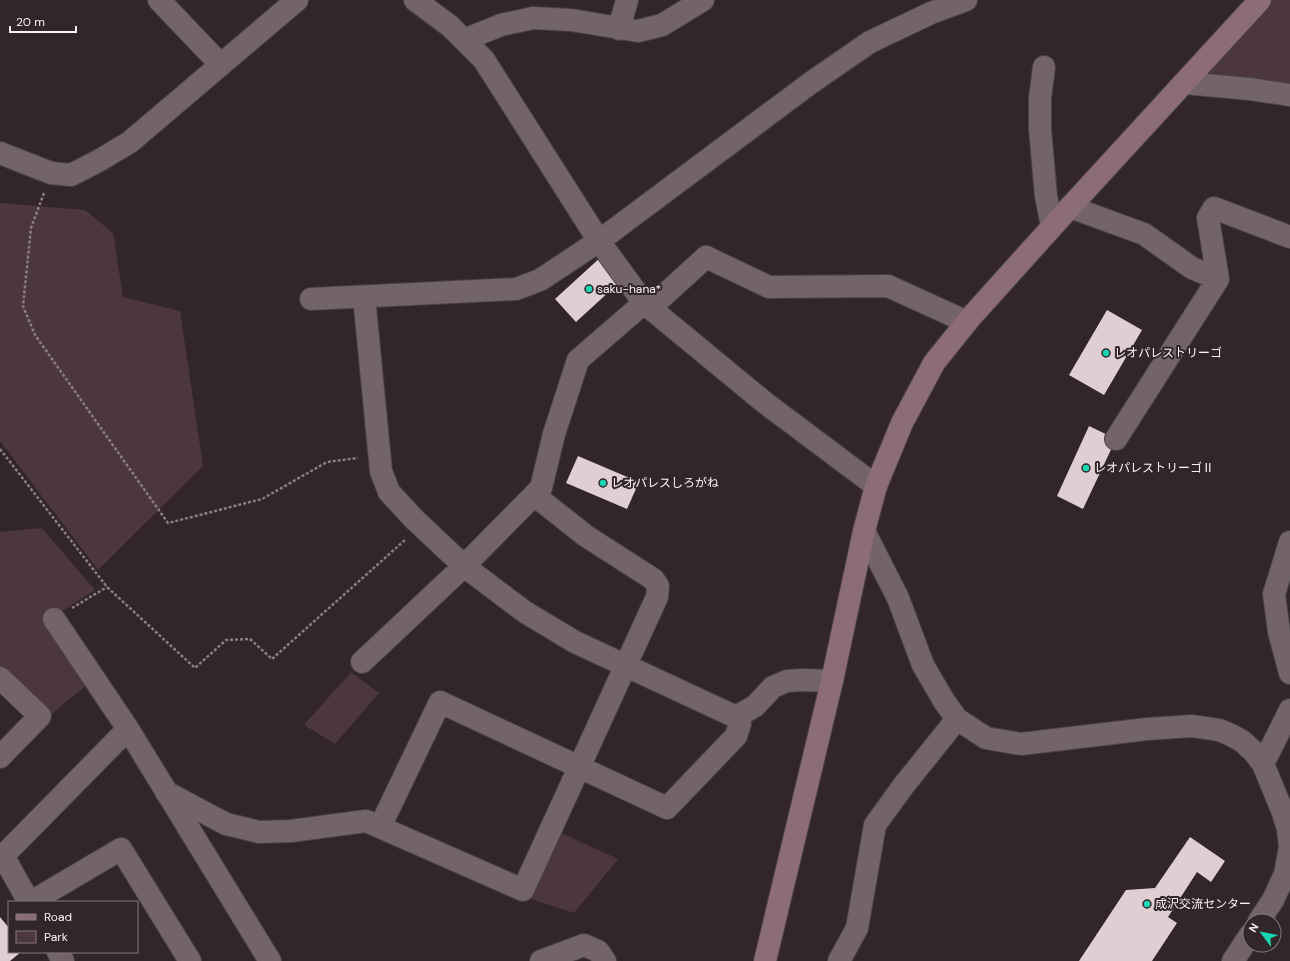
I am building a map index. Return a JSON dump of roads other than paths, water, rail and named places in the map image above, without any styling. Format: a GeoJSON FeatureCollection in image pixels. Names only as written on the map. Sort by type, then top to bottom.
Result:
{"type":"FeatureCollection","features":[{"type":"Feature","properties":{"kind":"street"},"geometry":{"type":"LineString","coordinates":[[159,0],[220,65]]}},
{"type":"Feature","properties":{"kind":"street"},"geometry":{"type":"LineString","coordinates":[[0,153],[51,173],[71,174],[100,160],[124,145],[297,0]]}},
{"type":"Feature","properties":{"kind":"street"},"geometry":{"type":"LineString","coordinates":[[414,0],[450,26],[484,60],[599,241],[647,306],[764,402],[876,486]]}},
{"type":"Feature","properties":{"kind":"street"},"geometry":{"type":"LineString","coordinates":[[619,29],[627,0]]}},
{"type":"Feature","properties":{"kind":"street"},"geometry":{"type":"LineString","coordinates":[[464,40],[501,25],[533,18],[571,20],[638,31],[662,25],[703,0]]}},
{"type":"Feature","properties":{"kind":"street"},"geometry":{"type":"LineString","coordinates":[[311,300],[516,289],[540,280],[599,241],[812,82],[870,42],[931,13],[966,0]]}},
{"type":"Feature","properties":{"kind":"street"},"geometry":{"type":"LineString","coordinates":[[765,961],[832,681],[864,530],[876,486],[902,423],[934,362],[967,322],[1052,226],[1260,0]]}},
{"type":"Feature","properties":{"kind":"street"},"geometry":{"type":"LineString","coordinates":[[1044,67],[1040,98],[1040,129],[1046,196],[1052,226]]}},
{"type":"Feature","properties":{"kind":"street"},"geometry":{"type":"LineString","coordinates":[[1184,83],[1250,89],[1290,95]]}},
{"type":"Feature","properties":{"kind":"street"},"geometry":{"type":"LineString","coordinates":[[1070,207],[1144,234],[1192,268],[1218,279]]}},
{"type":"Feature","properties":{"kind":"street"},"geometry":{"type":"LineString","coordinates":[[1116,439],[1218,279],[1208,218],[1214,208],[1290,237]]}},
{"type":"Feature","properties":{"kind":"street"},"geometry":{"type":"LineString","coordinates":[[362,662],[464,566],[541,488],[554,434],[578,360],[706,257],[769,287],[888,286],[967,322]]}},
{"type":"Feature","properties":{"kind":"street"},"geometry":{"type":"LineString","coordinates":[[364,297],[381,471],[389,492],[421,526],[464,566],[525,612],[575,642],[736,717],[740,724],[736,736],[667,808],[440,702],[380,827]]}},
{"type":"Feature","properties":{"kind":"street"},"geometry":{"type":"LineString","coordinates":[[166,792],[226,824],[259,832],[291,831],[366,821],[523,890],[657,597],[658,586],[653,579],[586,536],[534,495]]}},
{"type":"Feature","properties":{"kind":"street"},"geometry":{"type":"LineString","coordinates":[[864,530],[898,598],[924,665],[944,701],[957,719],[986,738],[1021,744],[1147,729],[1192,726],[1219,730],[1242,741],[1253,751],[1262,764],[1286,809],[1290,847],[1284,874],[1273,900],[1264,913]]}},
{"type":"Feature","properties":{"kind":"street"},"geometry":{"type":"LineString","coordinates":[[1290,542],[1274,594],[1279,632],[1290,673]]}},
{"type":"Feature","properties":{"kind":"street"},"geometry":{"type":"LineString","coordinates":[[54,619],[128,729],[270,961]]}},
{"type":"Feature","properties":{"kind":"street"},"geometry":{"type":"LineString","coordinates":[[0,678],[40,716],[0,757]]}},
{"type":"Feature","properties":{"kind":"street"},"geometry":{"type":"LineString","coordinates":[[736,717],[755,706],[773,687],[787,681],[832,681]]}},
{"type":"Feature","properties":{"kind":"street"},"geometry":{"type":"LineString","coordinates":[[1262,764],[1290,710]]}},
{"type":"Feature","properties":{"kind":"street"},"geometry":{"type":"LineString","coordinates":[[839,961],[857,928],[875,824],[957,719]]}},
{"type":"Feature","properties":{"kind":"street"},"geometry":{"type":"LineString","coordinates":[[29,901],[2,858],[128,729]]}},
{"type":"Feature","properties":{"kind":"street"},"geometry":{"type":"LineString","coordinates":[[32,901],[121,849],[190,961]]}},
{"type":"Feature","properties":{"kind":"street"},"geometry":{"type":"LineString","coordinates":[[541,961],[584,945],[598,951],[605,961]]}},
{"type":"Feature","properties":{"kind":"street"},"geometry":{"type":"LineString","coordinates":[[1233,961],[1242,947]]}},
{"type":"Feature","properties":{"kind":"place","name":"saku-hana*"},"geometry":{"type":"Point","coordinates":[589,289]}},
{"type":"Feature","properties":{"kind":"place","name":"レオパレストリーゴ"},"geometry":{"type":"Point","coordinates":[1106,353]}},
{"type":"Feature","properties":{"kind":"place","name":"レオパレストリーゴⅡ"},"geometry":{"type":"Point","coordinates":[1086,468]}},
{"type":"Feature","properties":{"kind":"place","name":"レオパレスしろがね"},"geometry":{"type":"Point","coordinates":[603,483]}},
{"type":"Feature","properties":{"kind":"place","name":"成沢交流センター"},"geometry":{"type":"Point","coordinates":[1147,904]}}]}
